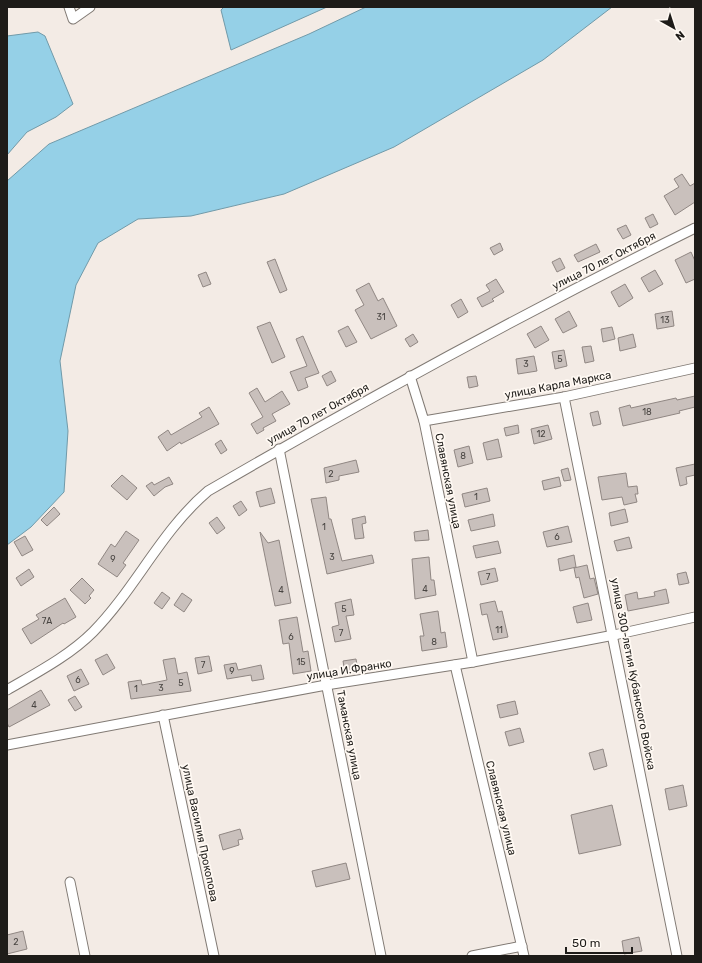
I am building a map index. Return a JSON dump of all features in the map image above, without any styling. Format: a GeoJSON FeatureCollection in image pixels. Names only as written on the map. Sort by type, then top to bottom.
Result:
{"type":"FeatureCollection","features":[{"type":"Feature","properties":{"kind":"street"},"geometry":{"type":"LineString","coordinates":[[70,7],[73,19],[90,7]]}},
{"type":"Feature","properties":{"kind":"street","name":"улица 70 лет Октября"},"geometry":{"type":"LineString","coordinates":[[7,690],[61,657],[92,632],[191,506],[208,490],[410,376],[620,265],[695,228]]}},
{"type":"Feature","properties":{"kind":"street","name":"улица Карла Маркса"},"geometry":{"type":"LineString","coordinates":[[424,421],[564,397],[695,368]]}},
{"type":"Feature","properties":{"kind":"street","name":"Славянская улица"},"geometry":{"type":"LineString","coordinates":[[410,376],[424,421],[473,662]]}},
{"type":"Feature","properties":{"kind":"street","name":"улица 300-летия Кубанского Войска"},"geometry":{"type":"LineString","coordinates":[[564,397],[614,635],[677,956]]}},
{"type":"Feature","properties":{"kind":"street","name":"Таманская улица"},"geometry":{"type":"LineString","coordinates":[[279,449],[381,956]]}},
{"type":"Feature","properties":{"kind":"street","name":"улица И.Франко"},"geometry":{"type":"LineString","coordinates":[[7,745],[326,685],[473,662],[614,635],[695,617]]}},
{"type":"Feature","properties":{"kind":"street","name":"Славянская улица"},"geometry":{"type":"LineString","coordinates":[[454,665],[524,956]]}},
{"type":"Feature","properties":{"kind":"street","name":"улица Василия Прокопова"},"geometry":{"type":"LineString","coordinates":[[163,715],[214,956]]}},
{"type":"Feature","properties":{"kind":"street"},"geometry":{"type":"LineString","coordinates":[[70,882],[85,956]]}},
{"type":"Feature","properties":{"kind":"street"},"geometry":{"type":"LineString","coordinates":[[472,956],[522,946]]}},
{"type":"Feature","properties":{"kind":"water"},"geometry":{"type":"Polygon","coordinates":[[[224,7],[327,7],[231,50],[221,10],[224,7]]]}},
{"type":"Feature","properties":{"kind":"water"},"geometry":{"type":"Polygon","coordinates":[[[366,7],[612,7],[543,60],[394,147],[284,194],[191,216],[138,219],[98,243],[76,285],[60,361],[68,431],[64,492],[31,527],[7,545],[7,181],[49,144],[309,34],[366,7]]]}},
{"type":"Feature","properties":{"kind":"water"},"geometry":{"type":"Polygon","coordinates":[[[38,32],[45,36],[73,104],[56,117],[27,132],[7,155],[7,36],[38,32]]]}},
{"type":"Feature","properties":{"kind":"building"},"geometry":{"type":"Polygon","coordinates":[[[682,174],[690,186],[695,183],[695,202],[675,215],[664,196],[679,187],[674,179],[682,174]]]}},
{"type":"Feature","properties":{"kind":"building"},"geometry":{"type":"Polygon","coordinates":[[[653,214],[658,224],[650,228],[645,218],[653,214]]]}},
{"type":"Feature","properties":{"kind":"building"},"geometry":{"type":"Polygon","coordinates":[[[626,225],[631,235],[623,239],[617,229],[626,225]]]}},
{"type":"Feature","properties":{"kind":"building"},"geometry":{"type":"Polygon","coordinates":[[[500,243],[503,250],[494,255],[490,248],[500,243]]]}},
{"type":"Feature","properties":{"kind":"building"},"geometry":{"type":"Polygon","coordinates":[[[596,244],[600,252],[578,262],[574,255],[596,244]]]}},
{"type":"Feature","properties":{"kind":"building"},"geometry":{"type":"Polygon","coordinates":[[[691,252],[695,261],[695,279],[686,283],[675,260],[691,252]]]}},
{"type":"Feature","properties":{"kind":"building"},"geometry":{"type":"Polygon","coordinates":[[[560,258],[565,268],[557,272],[552,262],[560,258]]]}},
{"type":"Feature","properties":{"kind":"building"},"geometry":{"type":"Polygon","coordinates":[[[275,259],[287,290],[280,293],[267,262],[275,259]]]}},
{"type":"Feature","properties":{"kind":"building"},"geometry":{"type":"Polygon","coordinates":[[[655,270],[663,284],[649,292],[641,278],[655,270]]]}},
{"type":"Feature","properties":{"kind":"building"},"geometry":{"type":"Polygon","coordinates":[[[206,272],[211,284],[203,287],[198,275],[206,272]]]}},
{"type":"Feature","properties":{"kind":"building"},"geometry":{"type":"Polygon","coordinates":[[[496,279],[504,292],[492,299],[494,301],[482,307],[477,298],[490,291],[486,285],[496,279]]]}},
{"type":"Feature","properties":{"kind":"building"},"geometry":{"type":"Polygon","coordinates":[[[369,283],[378,301],[383,298],[397,326],[371,339],[355,310],[364,305],[356,290],[369,283]]]}},
{"type":"Feature","properties":{"kind":"building"},"geometry":{"type":"Polygon","coordinates":[[[625,284],[633,298],[619,307],[611,292],[625,284]]]}},
{"type":"Feature","properties":{"kind":"building"},"geometry":{"type":"Polygon","coordinates":[[[461,299],[468,312],[458,318],[451,305],[461,299]]]}},
{"type":"Feature","properties":{"kind":"building"},"geometry":{"type":"Polygon","coordinates":[[[569,311],[577,326],[563,333],[555,319],[569,311]]]}},
{"type":"Feature","properties":{"kind":"building"},"geometry":{"type":"Polygon","coordinates":[[[672,311],[674,326],[657,329],[655,314],[672,311]]]}},
{"type":"Feature","properties":{"kind":"building"},"geometry":{"type":"Polygon","coordinates":[[[270,322],[285,357],[272,363],[257,327],[270,322]]]}},
{"type":"Feature","properties":{"kind":"building"},"geometry":{"type":"Polygon","coordinates":[[[348,326],[357,342],[346,347],[338,331],[348,326]]]}},
{"type":"Feature","properties":{"kind":"building"},"geometry":{"type":"Polygon","coordinates":[[[541,326],[549,340],[535,348],[527,334],[541,326]]]}},
{"type":"Feature","properties":{"kind":"building"},"geometry":{"type":"Polygon","coordinates":[[[612,327],[615,339],[603,342],[601,329],[612,327]]]}},
{"type":"Feature","properties":{"kind":"building"},"geometry":{"type":"Polygon","coordinates":[[[413,334],[418,342],[410,347],[405,339],[413,334]]]}},
{"type":"Feature","properties":{"kind":"building"},"geometry":{"type":"Polygon","coordinates":[[[633,334],[636,347],[620,351],[618,338],[633,334]]]}},
{"type":"Feature","properties":{"kind":"building"},"geometry":{"type":"Polygon","coordinates":[[[303,336],[319,373],[305,378],[308,387],[298,391],[290,372],[307,366],[296,339],[303,336]]]}},
{"type":"Feature","properties":{"kind":"building"},"geometry":{"type":"Polygon","coordinates":[[[591,346],[594,361],[585,363],[582,347],[591,346]]]}},
{"type":"Feature","properties":{"kind":"building"},"geometry":{"type":"Polygon","coordinates":[[[564,350],[567,366],[555,369],[552,352],[564,350]]]}},
{"type":"Feature","properties":{"kind":"building"},"geometry":{"type":"Polygon","coordinates":[[[534,356],[537,371],[518,374],[516,359],[534,356]]]}},
{"type":"Feature","properties":{"kind":"building"},"geometry":{"type":"Polygon","coordinates":[[[331,371],[336,381],[327,386],[322,376],[331,371]]]}},
{"type":"Feature","properties":{"kind":"building"},"geometry":{"type":"Polygon","coordinates":[[[476,376],[478,386],[469,388],[467,377],[476,376]]]}},
{"type":"Feature","properties":{"kind":"building"},"geometry":{"type":"Polygon","coordinates":[[[257,388],[265,402],[282,391],[290,404],[272,414],[276,421],[263,428],[264,430],[257,434],[251,424],[263,417],[249,393],[257,388]]]}},
{"type":"Feature","properties":{"kind":"building"},"geometry":{"type":"Polygon","coordinates":[[[695,396],[695,407],[679,411],[680,413],[623,426],[619,408],[630,405],[631,408],[676,398],[677,400],[695,396]]]}},
{"type":"Feature","properties":{"kind":"building"},"geometry":{"type":"Polygon","coordinates":[[[209,407],[219,424],[181,444],[180,442],[167,451],[158,437],[168,430],[171,435],[202,417],[199,413],[209,407]]]}},
{"type":"Feature","properties":{"kind":"building"},"geometry":{"type":"Polygon","coordinates":[[[598,411],[601,424],[593,426],[590,413],[598,411]]]}},
{"type":"Feature","properties":{"kind":"building"},"geometry":{"type":"Polygon","coordinates":[[[518,425],[519,433],[506,436],[504,428],[518,425]]]}},
{"type":"Feature","properties":{"kind":"building"},"geometry":{"type":"Polygon","coordinates":[[[548,425],[552,439],[534,444],[531,429],[548,425]]]}},
{"type":"Feature","properties":{"kind":"building"},"geometry":{"type":"Polygon","coordinates":[[[498,439],[502,457],[487,460],[483,443],[498,439]]]}},
{"type":"Feature","properties":{"kind":"building"},"geometry":{"type":"Polygon","coordinates":[[[221,440],[227,450],[221,454],[215,444],[221,440]]]}},
{"type":"Feature","properties":{"kind":"building"},"geometry":{"type":"Polygon","coordinates":[[[469,446],[473,463],[458,467],[454,450],[469,446]]]}},
{"type":"Feature","properties":{"kind":"building"},"geometry":{"type":"Polygon","coordinates":[[[356,460],[359,472],[339,476],[339,480],[326,483],[324,468],[356,460]]]}},
{"type":"Feature","properties":{"kind":"building"},"geometry":{"type":"Polygon","coordinates":[[[695,464],[695,475],[686,477],[687,484],[680,486],[676,468],[695,464]]]}},
{"type":"Feature","properties":{"kind":"building"},"geometry":{"type":"Polygon","coordinates":[[[568,468],[571,480],[564,481],[561,470],[568,468]]]}},
{"type":"Feature","properties":{"kind":"building"},"geometry":{"type":"Polygon","coordinates":[[[626,473],[628,487],[637,486],[638,494],[635,494],[637,502],[624,505],[622,497],[602,500],[598,477],[626,473]]]}},
{"type":"Feature","properties":{"kind":"building"},"geometry":{"type":"Polygon","coordinates":[[[122,475],[137,488],[127,500],[111,486],[122,475]]]}},
{"type":"Feature","properties":{"kind":"building"},"geometry":{"type":"Polygon","coordinates":[[[169,477],[173,484],[165,487],[154,496],[146,486],[152,482],[154,485],[169,477]]]}},
{"type":"Feature","properties":{"kind":"building"},"geometry":{"type":"Polygon","coordinates":[[[559,477],[561,486],[544,490],[542,481],[559,477]]]}},
{"type":"Feature","properties":{"kind":"building"},"geometry":{"type":"Polygon","coordinates":[[[271,488],[275,503],[260,507],[256,492],[271,488]]]}},
{"type":"Feature","properties":{"kind":"building"},"geometry":{"type":"Polygon","coordinates":[[[487,488],[490,501],[465,507],[462,494],[487,488]]]}},
{"type":"Feature","properties":{"kind":"building"},"geometry":{"type":"Polygon","coordinates":[[[326,497],[329,519],[331,519],[342,561],[372,555],[374,563],[327,574],[311,499],[326,497]]]}},
{"type":"Feature","properties":{"kind":"building"},"geometry":{"type":"Polygon","coordinates":[[[241,501],[247,510],[239,516],[233,506],[241,501]]]}},
{"type":"Feature","properties":{"kind":"building"},"geometry":{"type":"Polygon","coordinates":[[[54,507],[60,514],[47,526],[41,520],[54,507]]]}},
{"type":"Feature","properties":{"kind":"building"},"geometry":{"type":"Polygon","coordinates":[[[625,509],[628,522],[611,526],[609,513],[625,509]]]}},
{"type":"Feature","properties":{"kind":"building"},"geometry":{"type":"Polygon","coordinates":[[[493,514],[495,526],[471,531],[468,520],[493,514]]]}},
{"type":"Feature","properties":{"kind":"building"},"geometry":{"type":"Polygon","coordinates":[[[365,516],[366,523],[362,524],[364,538],[355,539],[352,519],[365,516]]]}},
{"type":"Feature","properties":{"kind":"building"},"geometry":{"type":"Polygon","coordinates":[[[217,517],[225,528],[217,534],[209,523],[217,517]]]}},
{"type":"Feature","properties":{"kind":"building"},"geometry":{"type":"Polygon","coordinates":[[[568,526],[572,542],[547,547],[543,532],[568,526]]]}},
{"type":"Feature","properties":{"kind":"building"},"geometry":{"type":"Polygon","coordinates":[[[428,530],[429,540],[415,541],[414,532],[428,530]]]}},
{"type":"Feature","properties":{"kind":"building"},"geometry":{"type":"Polygon","coordinates":[[[126,531],[139,540],[123,563],[126,565],[117,577],[98,564],[111,544],[115,547],[126,531]]]}},
{"type":"Feature","properties":{"kind":"building"},"geometry":{"type":"Polygon","coordinates":[[[260,532],[268,543],[279,540],[291,603],[275,606],[260,532]]]}},
{"type":"Feature","properties":{"kind":"building"},"geometry":{"type":"Polygon","coordinates":[[[25,536],[33,550],[22,556],[14,542],[25,536]]]}},
{"type":"Feature","properties":{"kind":"building"},"geometry":{"type":"Polygon","coordinates":[[[629,537],[632,548],[617,551],[614,541],[629,537]]]}},
{"type":"Feature","properties":{"kind":"building"},"geometry":{"type":"Polygon","coordinates":[[[498,541],[501,553],[476,558],[473,546],[498,541]]]}},
{"type":"Feature","properties":{"kind":"building"},"geometry":{"type":"Polygon","coordinates":[[[574,555],[576,567],[560,571],[558,559],[574,555]]]}},
{"type":"Feature","properties":{"kind":"building"},"geometry":{"type":"Polygon","coordinates":[[[429,557],[431,580],[434,580],[436,595],[415,599],[412,559],[429,557]]]}},
{"type":"Feature","properties":{"kind":"building"},"geometry":{"type":"Polygon","coordinates":[[[587,565],[590,579],[594,578],[598,594],[584,598],[579,577],[576,578],[574,568],[587,565]]]}},
{"type":"Feature","properties":{"kind":"building"},"geometry":{"type":"Polygon","coordinates":[[[495,568],[498,581],[481,585],[478,572],[495,568]]]}},
{"type":"Feature","properties":{"kind":"building"},"geometry":{"type":"Polygon","coordinates":[[[29,569],[34,577],[21,586],[16,578],[29,569]]]}},
{"type":"Feature","properties":{"kind":"building"},"geometry":{"type":"Polygon","coordinates":[[[686,572],[689,583],[679,585],[677,574],[686,572]]]}},
{"type":"Feature","properties":{"kind":"building"},"geometry":{"type":"Polygon","coordinates":[[[82,578],[94,590],[89,596],[91,598],[85,604],[70,590],[82,578]]]}},
{"type":"Feature","properties":{"kind":"building"},"geometry":{"type":"Polygon","coordinates":[[[666,589],[669,603],[628,611],[625,595],[637,592],[638,599],[655,596],[654,592],[666,589]]]}},
{"type":"Feature","properties":{"kind":"building"},"geometry":{"type":"Polygon","coordinates":[[[162,592],[170,598],[162,609],[154,603],[162,592]]]}},
{"type":"Feature","properties":{"kind":"building"},"geometry":{"type":"Polygon","coordinates":[[[182,593],[192,600],[184,612],[174,605],[182,593]]]}},
{"type":"Feature","properties":{"kind":"building"},"geometry":{"type":"Polygon","coordinates":[[[65,598],[76,617],[64,624],[63,623],[31,644],[22,629],[39,619],[36,615],[65,598]]]}},
{"type":"Feature","properties":{"kind":"building"},"geometry":{"type":"Polygon","coordinates":[[[351,599],[354,615],[346,616],[351,639],[335,642],[332,627],[339,625],[335,603],[351,599]]]}},
{"type":"Feature","properties":{"kind":"building"},"geometry":{"type":"Polygon","coordinates":[[[495,601],[498,612],[502,611],[508,637],[493,640],[487,614],[482,615],[480,604],[495,601]]]}},
{"type":"Feature","properties":{"kind":"building"},"geometry":{"type":"Polygon","coordinates":[[[588,603],[592,620],[577,623],[573,607],[588,603]]]}},
{"type":"Feature","properties":{"kind":"building"},"geometry":{"type":"Polygon","coordinates":[[[438,611],[441,633],[445,632],[447,647],[422,651],[420,636],[424,636],[420,614],[438,611]]]}},
{"type":"Feature","properties":{"kind":"building"},"geometry":{"type":"Polygon","coordinates":[[[297,617],[303,652],[308,651],[311,671],[293,674],[289,643],[283,644],[279,620],[297,617]]]}},
{"type":"Feature","properties":{"kind":"building"},"geometry":{"type":"Polygon","coordinates":[[[107,654],[115,668],[103,675],[95,660],[107,654]]]}},
{"type":"Feature","properties":{"kind":"building"},"geometry":{"type":"Polygon","coordinates":[[[209,656],[212,671],[198,674],[195,658],[209,656]]]}},
{"type":"Feature","properties":{"kind":"building"},"geometry":{"type":"Polygon","coordinates":[[[175,658],[178,674],[187,672],[191,691],[131,699],[128,682],[141,680],[142,685],[167,680],[163,660],[175,658]]]}},
{"type":"Feature","properties":{"kind":"building"},"geometry":{"type":"Polygon","coordinates":[[[356,659],[358,671],[345,673],[343,661],[356,659]]]}},
{"type":"Feature","properties":{"kind":"building"},"geometry":{"type":"Polygon","coordinates":[[[236,663],[238,670],[261,665],[264,679],[252,681],[251,675],[227,679],[224,665],[236,663]]]}},
{"type":"Feature","properties":{"kind":"building"},"geometry":{"type":"Polygon","coordinates":[[[81,669],[89,684],[74,691],[67,676],[81,669]]]}},
{"type":"Feature","properties":{"kind":"building"},"geometry":{"type":"Polygon","coordinates":[[[41,690],[50,705],[9,727],[7,723],[7,710],[41,690]]]}},
{"type":"Feature","properties":{"kind":"building"},"geometry":{"type":"Polygon","coordinates":[[[75,696],[82,707],[75,711],[68,700],[75,696]]]}},
{"type":"Feature","properties":{"kind":"building"},"geometry":{"type":"Polygon","coordinates":[[[515,701],[518,714],[500,718],[497,705],[515,701]]]}},
{"type":"Feature","properties":{"kind":"building"},"geometry":{"type":"Polygon","coordinates":[[[520,728],[524,742],[509,746],[505,732],[520,728]]]}},
{"type":"Feature","properties":{"kind":"building"},"geometry":{"type":"Polygon","coordinates":[[[603,749],[607,766],[594,770],[589,753],[603,749]]]}},
{"type":"Feature","properties":{"kind":"building"},"geometry":{"type":"Polygon","coordinates":[[[683,785],[687,806],[669,810],[665,789],[683,785]]]}},
{"type":"Feature","properties":{"kind":"building"},"geometry":{"type":"Polygon","coordinates":[[[612,805],[621,845],[579,854],[571,815],[612,805]]]}},
{"type":"Feature","properties":{"kind":"building"},"geometry":{"type":"Polygon","coordinates":[[[240,829],[243,839],[238,840],[239,845],[223,850],[219,835],[240,829]]]}},
{"type":"Feature","properties":{"kind":"building"},"geometry":{"type":"Polygon","coordinates":[[[346,863],[350,879],[316,887],[312,871],[346,863]]]}},
{"type":"Feature","properties":{"kind":"building"},"geometry":{"type":"Polygon","coordinates":[[[23,931],[27,949],[7,954],[7,935],[23,931]]]}},
{"type":"Feature","properties":{"kind":"building"},"geometry":{"type":"Polygon","coordinates":[[[639,937],[642,951],[624,954],[622,941],[639,937]]]}}]}
